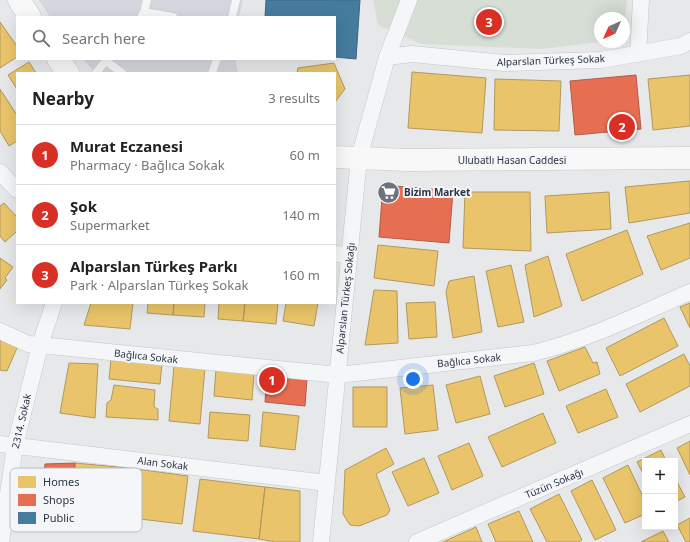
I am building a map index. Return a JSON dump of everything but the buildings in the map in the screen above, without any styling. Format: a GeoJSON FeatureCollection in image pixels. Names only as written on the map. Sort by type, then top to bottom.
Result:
{"type":"FeatureCollection","features":[{"type":"Feature","properties":{"kind":"street"},"geometry":{"type":"LineString","coordinates":[[19,0],[29,16]]}},
{"type":"Feature","properties":{"kind":"street","name":"Alparslan Türkeş Sokağı"},"geometry":{"type":"LineString","coordinates":[[321,542],[338,375],[342,255],[359,158],[387,57],[409,0]]}},
{"type":"Feature","properties":{"kind":"street"},"geometry":{"type":"LineString","coordinates":[[638,54],[641,0]]}},
{"type":"Feature","properties":{"kind":"street","name":"Alparslan Türkeş Sokak"},"geometry":{"type":"LineString","coordinates":[[387,57],[412,54],[504,63],[601,60],[681,46],[690,41]]}},
{"type":"Feature","properties":{"kind":"street"},"geometry":{"type":"LineString","coordinates":[[59,60],[67,72]]}},
{"type":"Feature","properties":{"kind":"street","name":"Ulubatlı Hasan Caddesi"},"geometry":{"type":"LineString","coordinates":[[336,157],[407,160],[690,158]]}},
{"type":"Feature","properties":{"kind":"street"},"geometry":{"type":"LineString","coordinates":[[0,172],[16,189]]}},
{"type":"Feature","properties":{"kind":"street","name":"Bağlıca Sokak"},"geometry":{"type":"LineString","coordinates":[[0,331],[28,344],[338,375],[541,352],[584,338],[690,292]]}},
{"type":"Feature","properties":{"kind":"street","name":"2314. Sokak"},"geometry":{"type":"LineString","coordinates":[[1,542],[7,445],[54,304]]}},
{"type":"Feature","properties":{"kind":"street","name":"Tüzün Sokağı"},"geometry":{"type":"LineString","coordinates":[[417,542],[690,424]]}},
{"type":"Feature","properties":{"kind":"street","name":"Alan Sokak"},"geometry":{"type":"LineString","coordinates":[[7,445],[327,483]]}},
{"type":"Feature","properties":{"kind":"lane"},"geometry":{"type":"LineString","coordinates":[[147,0],[142,14],[163,16]]}},
{"type":"Feature","properties":{"kind":"lane"},"geometry":{"type":"LineString","coordinates":[[232,16],[236,0]]}},
{"type":"Feature","properties":{"kind":"lane"},"geometry":{"type":"LineString","coordinates":[[97,72],[106,60],[121,72]]}},
{"type":"Feature","properties":{"kind":"lane"},"geometry":{"type":"LineString","coordinates":[[212,72],[217,60]]}},
{"type":"Feature","properties":{"kind":"shaded area"},"geometry":{"type":"Polygon","coordinates":[[[39,0],[243,0],[239,16],[49,16],[39,0]]]}},
{"type":"Feature","properties":{"kind":"shaded area"},"geometry":{"type":"Polygon","coordinates":[[[373,0],[627,0],[626,12],[594,12],[594,43],[542,49],[421,44],[378,25],[373,0]]]}},
{"type":"Feature","properties":{"kind":"shaded area"},"geometry":{"type":"Polygon","coordinates":[[[84,60],[235,60],[238,72],[94,72],[84,60]]]}},
{"type":"Feature","properties":{"kind":"place","name":"Alparslan Türkeş Parkı"},"geometry":{"type":"Point","coordinates":[489,22]}},
{"type":"Feature","properties":{"kind":"place","name":"Şok"},"geometry":{"type":"Point","coordinates":[622,127]}},
{"type":"Feature","properties":{"kind":"place","name":"Bizim Market"},"geometry":{"type":"Point","coordinates":[389,192]}},
{"type":"Feature","properties":{"kind":"place","name":"Murat Eczanesi"},"geometry":{"type":"Point","coordinates":[272,380]}}]}
